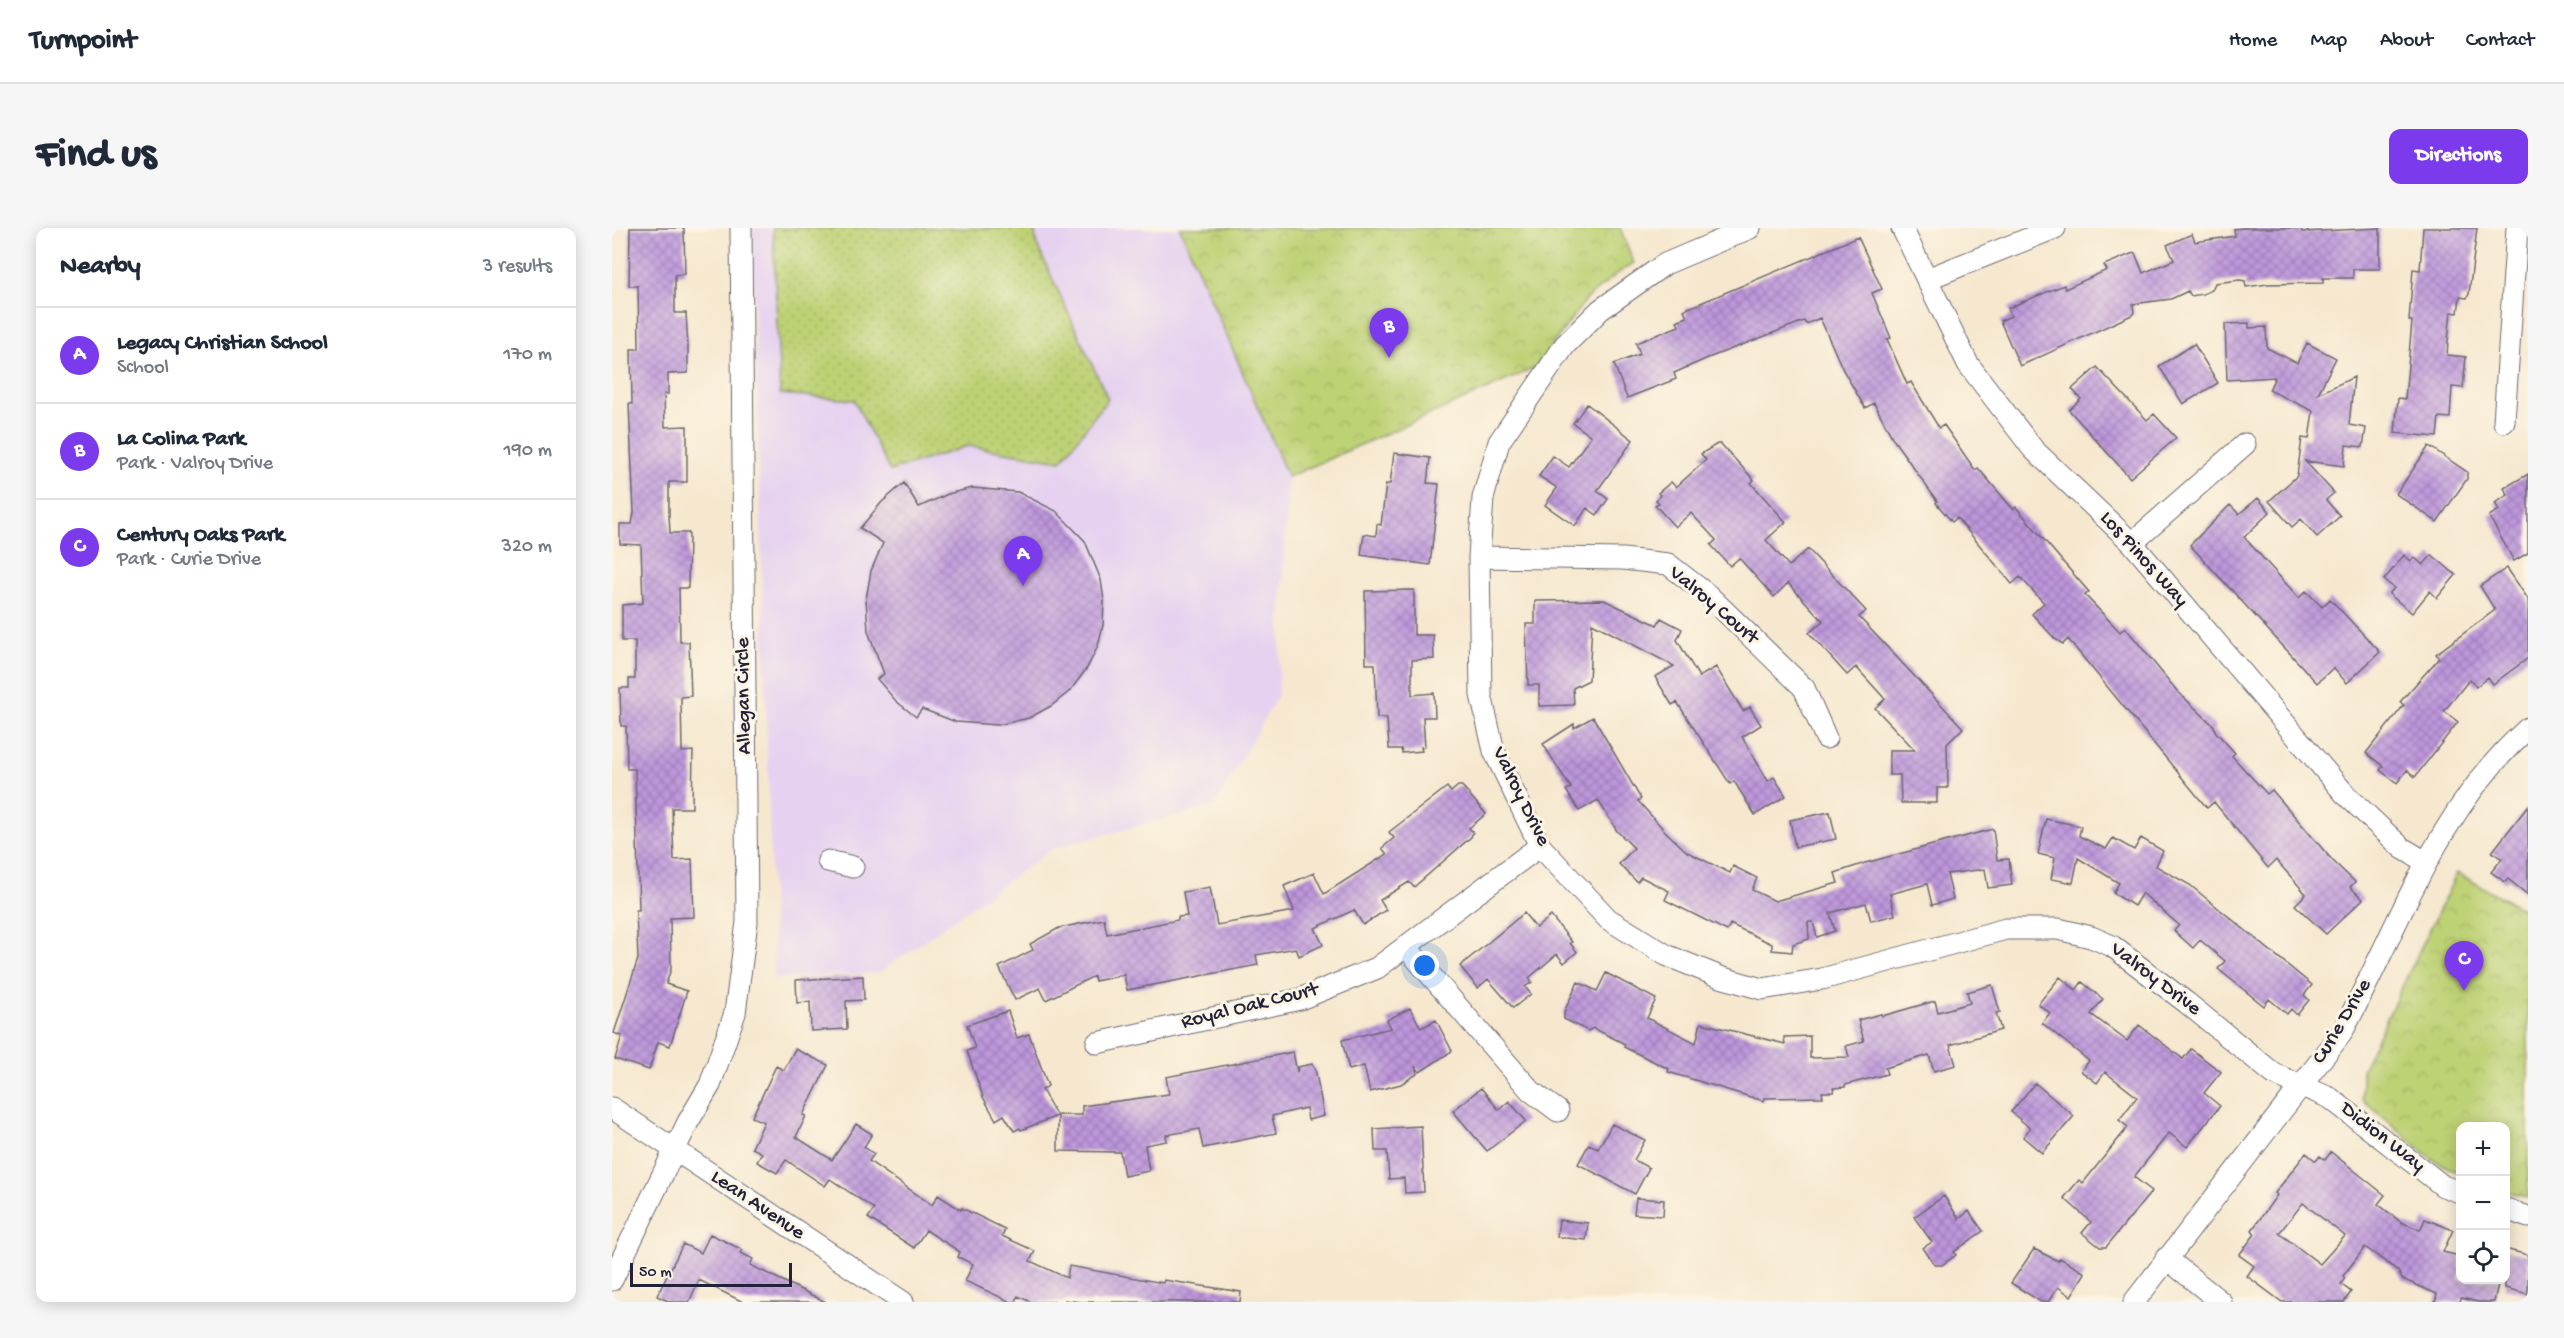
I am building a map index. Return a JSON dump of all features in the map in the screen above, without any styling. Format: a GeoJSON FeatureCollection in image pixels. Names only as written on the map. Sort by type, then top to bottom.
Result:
{"type":"FeatureCollection","features":[{"type":"Feature","properties":{"kind":"street","name":"Allegan Circle"},"geometry":{"type":"LineString","coordinates":[[612,1280],[675,1149],[710,1085],[735,1013],[747,922],[741,228]]}},
{"type":"Feature","properties":{"kind":"street","name":"Valroy Drive"},"geometry":{"type":"LineString","coordinates":[[1750,228],[1665,264],[1600,310],[1565,345],[1499,442],[1483,498],[1479,557],[1481,695],[1494,751],[1540,846],[1608,919],[1665,955],[1720,977],[1762,989],[1822,979],[2006,929],[2058,929],[2091,937],[2112,946],[2131,960],[2274,1074],[2302,1086]]}},
{"type":"Feature","properties":{"kind":"street","name":"Los Pinos Way"},"geometry":{"type":"LineString","coordinates":[[1902,228],[1968,364],[2026,439],[2132,543],[2345,794],[2402,848],[2426,862]]}},
{"type":"Feature","properties":{"kind":"street"},"geometry":{"type":"LineString","coordinates":[[1927,279],[2055,228]]}},
{"type":"Feature","properties":{"kind":"street"},"geometry":{"type":"LineString","coordinates":[[2504,422],[2517,228]]}},
{"type":"Feature","properties":{"kind":"street"},"geometry":{"type":"LineString","coordinates":[[2132,543],[2245,444]]}},
{"type":"Feature","properties":{"kind":"street","name":"Valroy Court"},"geometry":{"type":"LineString","coordinates":[[1479,557],[1623,559],[1668,564],[1708,596],[1804,688],[1826,738]]}},
{"type":"Feature","properties":{"kind":"street","name":"Curie Drive"},"geometry":{"type":"LineString","coordinates":[[2133,1302],[2341,1034],[2365,991],[2426,862],[2454,812],[2509,745],[2528,728]]}},
{"type":"Feature","properties":{"kind":"street","name":"Royal Oak Court"},"geometry":{"type":"LineString","coordinates":[[1097,1043],[1300,999],[1377,968],[1540,846]]}},
{"type":"Feature","properties":{"kind":"street"},"geometry":{"type":"LineString","coordinates":[[828,861],[853,867]]}},
{"type":"Feature","properties":{"kind":"street"},"geometry":{"type":"LineString","coordinates":[[1406,947],[1531,1091],[1558,1111]]}},
{"type":"Feature","properties":{"kind":"street","name":"Didion Way"},"geometry":{"type":"LineString","coordinates":[[2302,1086],[2330,1098],[2443,1185],[2456,1190]]}},
{"type":"Feature","properties":{"kind":"street","name":"Lean Avenue"},"geometry":{"type":"LineString","coordinates":[[612,1108],[891,1299]]}},
{"type":"Feature","properties":{"kind":"street"},"geometry":{"type":"LineString","coordinates":[[2510,1211],[2528,1217]]}},
{"type":"Feature","properties":{"kind":"street"},"geometry":{"type":"LineString","coordinates":[[2166,1258],[2221,1302]]}},
{"type":"Feature","properties":{"kind":"shaded area"},"geometry":{"type":"Polygon","coordinates":[[[752,228],[1180,228],[1288,477],[1278,695],[1214,806],[1054,848],[879,973],[774,978],[752,228]]]}},
{"type":"Feature","properties":{"kind":"green space"},"geometry":{"type":"Polygon","coordinates":[[[773,228],[1034,228],[1037,245],[1108,399],[1061,461],[968,446],[890,471],[854,400],[780,394],[773,228]]]}},
{"type":"Feature","properties":{"kind":"green space"},"geometry":{"type":"Polygon","coordinates":[[[1180,228],[1620,228],[1634,263],[1587,298],[1535,368],[1288,477],[1180,228]]]}},
{"type":"Feature","properties":{"kind":"green space"},"geometry":{"type":"Polygon","coordinates":[[[2457,873],[2528,912],[2528,1198],[2510,1192],[2510,1122],[2456,1122],[2456,1172],[2432,1159],[2362,1099],[2362,1070],[2457,873]]]}},
{"type":"Feature","properties":{"kind":"building"},"geometry":{"type":"Polygon","coordinates":[[[630,228],[684,228],[685,274],[675,275],[675,313],[686,313],[688,347],[688,373],[668,374],[668,394],[664,394],[665,427],[687,426],[687,482],[669,482],[669,515],[670,533],[689,533],[688,588],[679,588],[680,642],[689,642],[691,696],[681,697],[682,752],[693,751],[692,808],[672,808],[674,860],[692,859],[694,917],[670,918],[671,969],[666,984],[687,991],[670,1046],[658,1042],[649,1070],[615,1059],[622,1036],[614,1033],[638,959],[636,910],[639,910],[635,769],[627,769],[626,726],[621,726],[620,688],[629,688],[629,679],[635,679],[635,641],[622,641],[622,605],[643,603],[641,545],[620,544],[620,524],[632,524],[634,512],[629,404],[632,404],[631,349],[639,349],[638,286],[629,286],[630,228]]]}},
{"type":"Feature","properties":{"kind":"building"},"geometry":{"type":"Polygon","coordinates":[[[2301,228],[2302,232],[2380,228],[2380,269],[2353,269],[2353,278],[2323,278],[2323,283],[2268,284],[2246,287],[2245,281],[2240,280],[2215,283],[2212,290],[2203,294],[2191,296],[2188,291],[2171,299],[2133,304],[2134,314],[2020,366],[2000,321],[2011,316],[2008,308],[2064,285],[2065,289],[2107,270],[2104,265],[2131,254],[2135,253],[2143,273],[2174,260],[2167,245],[2192,234],[2195,242],[2235,236],[2234,229],[2301,228]]]}},
{"type":"Feature","properties":{"kind":"building"},"geometry":{"type":"Polygon","coordinates":[[[2423,228],[2477,228],[2469,294],[2467,298],[2460,297],[2458,313],[2451,312],[2449,330],[2447,355],[2466,357],[2463,388],[2452,387],[2450,418],[2439,417],[2437,437],[2395,433],[2398,398],[2405,399],[2412,321],[2409,321],[2413,269],[2420,270],[2423,228]]]}},
{"type":"Feature","properties":{"kind":"building"},"geometry":{"type":"Polygon","coordinates":[[[1858,237],[1882,289],[1872,293],[1891,338],[1887,339],[1907,384],[1911,382],[1939,428],[1944,425],[1975,470],[1978,468],[2013,509],[2016,507],[2089,592],[2085,595],[2120,632],[2125,627],[2177,691],[2214,726],[2215,731],[2235,753],[2232,756],[2267,794],[2272,790],[2333,861],[2355,882],[2350,887],[2363,899],[2326,934],[2295,905],[2306,894],[2276,860],[2268,868],[2214,802],[2207,808],[2068,639],[2063,644],[2055,639],[2032,614],[2044,603],[2020,577],[2012,584],[1957,518],[1952,522],[1936,503],[1937,501],[1893,439],[1874,403],[1865,408],[1843,370],[1820,318],[1806,324],[1804,321],[1708,358],[1674,373],[1676,379],[1627,398],[1614,364],[1640,354],[1636,343],[1679,326],[1677,321],[1687,317],[1684,310],[1858,237]]]}},
{"type":"Feature","properties":{"kind":"building"},"geometry":{"type":"Polygon","coordinates":[[[2249,323],[2249,328],[2266,327],[2267,348],[2297,363],[2307,343],[2336,358],[2318,394],[2354,377],[2349,425],[2366,428],[2363,447],[2346,445],[2344,466],[2305,461],[2334,493],[2326,500],[2340,516],[2317,537],[2301,519],[2292,527],[2269,501],[2297,476],[2302,438],[2309,439],[2313,411],[2269,390],[2275,377],[2227,380],[2225,324],[2249,323]]]}},
{"type":"Feature","properties":{"kind":"building"},"geometry":{"type":"Polygon","coordinates":[[[2194,344],[2218,383],[2183,404],[2159,366],[2194,344]]]}},
{"type":"Feature","properties":{"kind":"building"},"geometry":{"type":"Polygon","coordinates":[[[2097,367],[2147,420],[2154,414],[2176,438],[2130,478],[2069,410],[2081,399],[2072,389],[2097,367]]]}},
{"type":"Feature","properties":{"kind":"building"},"geometry":{"type":"Polygon","coordinates":[[[1587,404],[1633,440],[1597,491],[1608,499],[1597,515],[1587,508],[1575,526],[1545,505],[1557,488],[1539,476],[1553,456],[1569,467],[1591,436],[1573,423],[1587,404]]]}},
{"type":"Feature","properties":{"kind":"building"},"geometry":{"type":"Polygon","coordinates":[[[1721,444],[1754,480],[1751,483],[1786,522],[1766,540],[1789,566],[1808,549],[1866,611],[1859,617],[1963,728],[1947,744],[1948,788],[1937,788],[1937,803],[1901,803],[1900,775],[1889,775],[1889,750],[1915,750],[1875,708],[1885,699],[1856,667],[1847,675],[1809,633],[1823,621],[1788,583],[1774,597],[1739,558],[1730,566],[1711,545],[1716,540],[1691,513],[1675,527],[1655,505],[1659,503],[1656,500],[1660,495],[1658,493],[1671,482],[1676,487],[1706,460],[1701,454],[1721,444]]]}},
{"type":"Feature","properties":{"kind":"building"},"geometry":{"type":"Polygon","coordinates":[[[2429,446],[2467,472],[2467,479],[2437,522],[2396,494],[2429,446]]]}},
{"type":"Feature","properties":{"kind":"building"},"geometry":{"type":"Polygon","coordinates":[[[1394,453],[1430,458],[1427,483],[1439,484],[1430,565],[1361,555],[1364,534],[1376,536],[1377,524],[1381,525],[1386,484],[1390,484],[1394,453]]]}},
{"type":"Feature","properties":{"kind":"building"},"geometry":{"type":"Polygon","coordinates":[[[2528,474],[2528,553],[2514,561],[2489,516],[2499,510],[2495,503],[2508,495],[2504,488],[2528,474]]]}},
{"type":"Feature","properties":{"kind":"building"},"geometry":{"type":"Polygon","coordinates":[[[904,483],[919,507],[948,494],[972,488],[1018,492],[1056,511],[1085,541],[1101,580],[1104,601],[1103,625],[1098,646],[1087,668],[1070,691],[1051,706],[1029,718],[998,725],[956,722],[922,709],[916,717],[896,701],[877,679],[884,674],[868,631],[866,599],[871,571],[883,543],[860,528],[882,502],[904,483]]]}},
{"type":"Feature","properties":{"kind":"building"},"geometry":{"type":"Polygon","coordinates":[[[2258,498],[2270,512],[2244,537],[2299,598],[2306,591],[2322,607],[2330,599],[2380,652],[2347,683],[2333,668],[2317,683],[2190,545],[2230,505],[2239,514],[2258,498]]]}},
{"type":"Feature","properties":{"kind":"building"},"geometry":{"type":"Polygon","coordinates":[[[2404,555],[2411,561],[2414,557],[2423,565],[2432,555],[2456,575],[2437,598],[2430,591],[2412,613],[2389,594],[2394,588],[2384,580],[2404,555]]]}},
{"type":"Feature","properties":{"kind":"building"},"geometry":{"type":"Polygon","coordinates":[[[2507,568],[2528,599],[2528,658],[2493,684],[2488,677],[2476,687],[2470,679],[2444,711],[2458,722],[2415,777],[2407,770],[2397,783],[2380,770],[2383,766],[2366,753],[2404,705],[2400,702],[2439,658],[2436,654],[2495,610],[2480,586],[2507,568]]]}},
{"type":"Feature","properties":{"kind":"building"},"geometry":{"type":"Polygon","coordinates":[[[1414,590],[1414,635],[1433,635],[1434,659],[1412,660],[1412,695],[1434,693],[1435,717],[1423,717],[1425,747],[1421,747],[1422,751],[1402,753],[1401,749],[1389,749],[1387,718],[1377,718],[1375,664],[1366,664],[1365,591],[1414,590]]]}},
{"type":"Feature","properties":{"kind":"building"},"geometry":{"type":"Polygon","coordinates":[[[1604,600],[1657,625],[1661,618],[1682,629],[1677,640],[1699,677],[1716,667],[1743,711],[1750,707],[1761,725],[1742,737],[1768,781],[1774,777],[1786,796],[1755,815],[1734,781],[1730,784],[1677,702],[1672,705],[1655,677],[1674,666],[1592,623],[1589,680],[1573,688],[1574,705],[1539,706],[1539,685],[1528,685],[1526,624],[1535,624],[1535,601],[1604,600]]]}},
{"type":"Feature","properties":{"kind":"building"},"geometry":{"type":"Polygon","coordinates":[[[1593,717],[1641,799],[1638,801],[1665,831],[1687,852],[1730,873],[1733,866],[1757,878],[1752,890],[1775,901],[1838,883],[1835,873],[1865,863],[1993,829],[1997,860],[2009,859],[2012,885],[1988,888],[1985,869],[1947,874],[1953,899],[1932,905],[1927,884],[1890,894],[1895,915],[1871,921],[1866,903],[1830,913],[1835,931],[1817,937],[1813,922],[1808,922],[1809,939],[1793,944],[1792,952],[1772,950],[1772,944],[1730,924],[1727,931],[1665,900],[1669,891],[1641,877],[1637,882],[1619,864],[1634,848],[1617,831],[1598,800],[1579,811],[1566,790],[1571,788],[1543,744],[1574,724],[1574,728],[1593,717]]]}},
{"type":"Feature","properties":{"kind":"building"},"geometry":{"type":"Polygon","coordinates":[[[1458,786],[1462,786],[1486,814],[1469,828],[1473,832],[1471,837],[1414,887],[1409,882],[1380,900],[1386,910],[1363,925],[1354,910],[1315,928],[1323,945],[1299,956],[1296,948],[1256,955],[1258,965],[1127,990],[1124,975],[1095,981],[1094,976],[1046,1000],[1040,988],[1015,1000],[999,967],[1033,950],[1030,944],[1059,928],[1104,919],[1107,934],[1178,920],[1178,917],[1187,916],[1183,892],[1210,887],[1217,925],[1294,911],[1284,886],[1314,873],[1324,894],[1387,854],[1382,848],[1394,838],[1389,832],[1447,787],[1451,792],[1458,786]]]}},
{"type":"Feature","properties":{"kind":"building"},"geometry":{"type":"Polygon","coordinates":[[[2528,806],[2528,895],[2508,879],[2505,882],[2491,872],[2502,859],[2492,852],[2528,806]]]}},
{"type":"Feature","properties":{"kind":"building"},"geometry":{"type":"Polygon","coordinates":[[[1830,812],[1836,839],[1795,847],[1790,820],[1830,812]]]}},
{"type":"Feature","properties":{"kind":"building"},"geometry":{"type":"Polygon","coordinates":[[[2046,819],[2081,826],[2079,836],[2106,849],[2113,838],[2134,850],[2141,838],[2163,851],[2156,866],[2190,885],[2312,985],[2304,995],[2309,1000],[2297,1015],[2291,1009],[2287,1014],[2269,999],[2264,1006],[2218,969],[2225,961],[2200,940],[2193,948],[2174,931],[2179,925],[2142,893],[2134,906],[2113,893],[2119,883],[2078,858],[2073,883],[2051,879],[2055,858],[2038,854],[2046,819]]]}},
{"type":"Feature","properties":{"kind":"building"},"geometry":{"type":"Polygon","coordinates":[[[1524,913],[1536,928],[1551,916],[1572,942],[1570,943],[1577,952],[1564,963],[1557,954],[1529,978],[1532,982],[1525,987],[1531,994],[1513,1008],[1488,979],[1478,988],[1460,966],[1524,913]]]}},
{"type":"Feature","properties":{"kind":"building"},"geometry":{"type":"Polygon","coordinates":[[[1606,973],[1656,999],[1647,1018],[1696,1043],[1701,1023],[1785,1044],[1784,1037],[1810,1036],[1810,1058],[1849,1057],[1846,1046],[1864,1041],[1858,1020],[1881,1014],[1882,1016],[1935,1001],[1938,1012],[1970,1003],[1967,992],[1992,985],[2000,1012],[1996,1013],[2001,1030],[1950,1045],[1956,1065],[1934,1071],[1929,1055],[1885,1068],[1887,1074],[1845,1085],[1845,1087],[1833,1088],[1834,1092],[1822,1092],[1823,1097],[1765,1098],[1764,1101],[1668,1072],[1669,1069],[1624,1047],[1625,1044],[1593,1028],[1588,1031],[1564,1019],[1564,1012],[1578,982],[1597,991],[1606,973]]]}},
{"type":"Feature","properties":{"kind":"building"},"geometry":{"type":"Polygon","coordinates":[[[863,976],[864,1000],[846,1001],[847,1029],[811,1031],[810,1002],[797,1003],[796,980],[863,976]]]}},
{"type":"Feature","properties":{"kind":"building"},"geometry":{"type":"Polygon","coordinates":[[[2060,977],[2076,990],[2082,982],[2103,999],[2091,1014],[2127,1041],[2139,1025],[2183,1059],[2191,1049],[2221,1072],[2204,1093],[2220,1106],[2187,1147],[2169,1133],[2134,1177],[2152,1191],[2106,1247],[2100,1247],[2082,1233],[2091,1222],[2064,1198],[2079,1180],[2083,1183],[2128,1127],[2119,1120],[2137,1097],[2105,1072],[2097,1083],[2081,1071],[2089,1061],[2042,1023],[2050,1013],[2038,1004],[2060,977]]]}},
{"type":"Feature","properties":{"kind":"building"},"geometry":{"type":"Polygon","coordinates":[[[1410,1008],[1421,1028],[1436,1020],[1452,1051],[1420,1072],[1415,1066],[1417,1074],[1401,1084],[1370,1092],[1364,1066],[1349,1070],[1342,1040],[1391,1028],[1387,1020],[1410,1008]]]}},
{"type":"Feature","properties":{"kind":"building"},"geometry":{"type":"Polygon","coordinates":[[[1008,1011],[1017,1038],[1029,1034],[1048,1086],[1042,1090],[1057,1116],[1014,1131],[1004,1115],[996,1120],[983,1097],[967,1051],[975,1048],[967,1025],[1008,1011]]]}},
{"type":"Feature","properties":{"kind":"building"},"geometry":{"type":"Polygon","coordinates":[[[795,1049],[828,1065],[803,1115],[806,1116],[796,1137],[832,1160],[856,1124],[872,1134],[864,1147],[874,1154],[869,1161],[932,1205],[938,1195],[961,1210],[962,1208],[1005,1229],[1002,1236],[1035,1251],[1030,1261],[1067,1278],[1069,1266],[1163,1283],[1164,1280],[1241,1292],[1240,1302],[1081,1302],[1065,1300],[1065,1302],[1031,1302],[1018,1296],[1016,1302],[1011,1302],[965,1281],[973,1264],[958,1257],[960,1252],[926,1230],[914,1248],[868,1218],[874,1209],[830,1179],[825,1186],[786,1160],[777,1173],[757,1162],[762,1153],[752,1148],[764,1122],[752,1117],[776,1066],[784,1070],[795,1049]]]}},
{"type":"Feature","properties":{"kind":"building"},"geometry":{"type":"Polygon","coordinates":[[[1293,1052],[1297,1072],[1298,1067],[1312,1064],[1315,1068],[1324,1116],[1308,1120],[1306,1108],[1272,1116],[1276,1133],[1203,1148],[1199,1129],[1166,1135],[1167,1141],[1145,1145],[1149,1171],[1124,1176],[1120,1152],[1058,1151],[1058,1115],[1082,1115],[1082,1106],[1169,1094],[1166,1077],[1293,1052]]]}},
{"type":"Feature","properties":{"kind":"building"},"geometry":{"type":"Polygon","coordinates":[[[2035,1083],[2074,1116],[2042,1153],[2023,1137],[2030,1128],[2011,1112],[2035,1083]]]}},
{"type":"Feature","properties":{"kind":"building"},"geometry":{"type":"Polygon","coordinates":[[[1481,1088],[1499,1110],[1509,1101],[1526,1121],[1487,1151],[1453,1111],[1481,1088]]]}},
{"type":"Feature","properties":{"kind":"building"},"geometry":{"type":"Polygon","coordinates":[[[1612,1124],[1645,1140],[1634,1160],[1649,1168],[1635,1194],[1578,1164],[1589,1144],[1598,1149],[1612,1124]]]}},
{"type":"Feature","properties":{"kind":"building"},"geometry":{"type":"Polygon","coordinates":[[[1421,1126],[1424,1192],[1405,1193],[1404,1178],[1389,1179],[1387,1151],[1375,1151],[1374,1129],[1421,1126]]]}},
{"type":"Feature","properties":{"kind":"building"},"geometry":{"type":"Polygon","coordinates":[[[2331,1152],[2385,1195],[2378,1204],[2401,1222],[2420,1230],[2425,1219],[2453,1230],[2443,1252],[2456,1255],[2456,1284],[2498,1284],[2494,1302],[2478,1302],[2461,1298],[2460,1302],[2435,1302],[2437,1294],[2402,1279],[2398,1271],[2365,1247],[2343,1276],[2345,1278],[2341,1284],[2351,1292],[2344,1302],[2282,1302],[2247,1276],[2254,1266],[2239,1255],[2255,1234],[2252,1230],[2277,1195],[2275,1193],[2306,1153],[2316,1161],[2320,1156],[2325,1160],[2331,1152]],[[2303,1203],[2279,1233],[2320,1264],[2345,1236],[2303,1203]]]}},
{"type":"Feature","properties":{"kind":"building"},"geometry":{"type":"Polygon","coordinates":[[[1944,1196],[1959,1219],[1969,1211],[1983,1231],[1954,1252],[1956,1255],[1942,1265],[1935,1265],[1923,1248],[1932,1242],[1914,1217],[1944,1196]]]}},
{"type":"Feature","properties":{"kind":"building"},"geometry":{"type":"Polygon","coordinates":[[[1636,1198],[1664,1200],[1663,1216],[1634,1214],[1636,1198]]]}},
{"type":"Feature","properties":{"kind":"building"},"geometry":{"type":"Polygon","coordinates":[[[1559,1220],[1588,1223],[1586,1240],[1557,1237],[1559,1220]]]}},
{"type":"Feature","properties":{"kind":"building"},"geometry":{"type":"Polygon","coordinates":[[[710,1234],[743,1250],[741,1253],[753,1259],[750,1265],[826,1302],[743,1302],[699,1280],[689,1302],[670,1302],[657,1296],[683,1244],[701,1253],[710,1234]]]}},
{"type":"Feature","properties":{"kind":"building"},"geometry":{"type":"Polygon","coordinates":[[[2034,1249],[2058,1261],[2060,1258],[2085,1273],[2071,1296],[2058,1287],[2048,1302],[2041,1302],[2011,1283],[2034,1249]]]}},
{"type":"Feature","properties":{"kind":"building"},"geometry":{"type":"Polygon","coordinates":[[[2510,1250],[2528,1255],[2528,1294],[2505,1288],[2505,1284],[2510,1284],[2510,1250]]]}},
{"type":"Feature","properties":{"kind":"place","name":"La Colina Park"},"geometry":{"type":"Point","coordinates":[1389,358]}},
{"type":"Feature","properties":{"kind":"place","name":"Legacy Christian School"},"geometry":{"type":"Point","coordinates":[1023,586]}},
{"type":"Feature","properties":{"kind":"place","name":"Century Oaks Park"},"geometry":{"type":"Point","coordinates":[2464,991]}}]}
